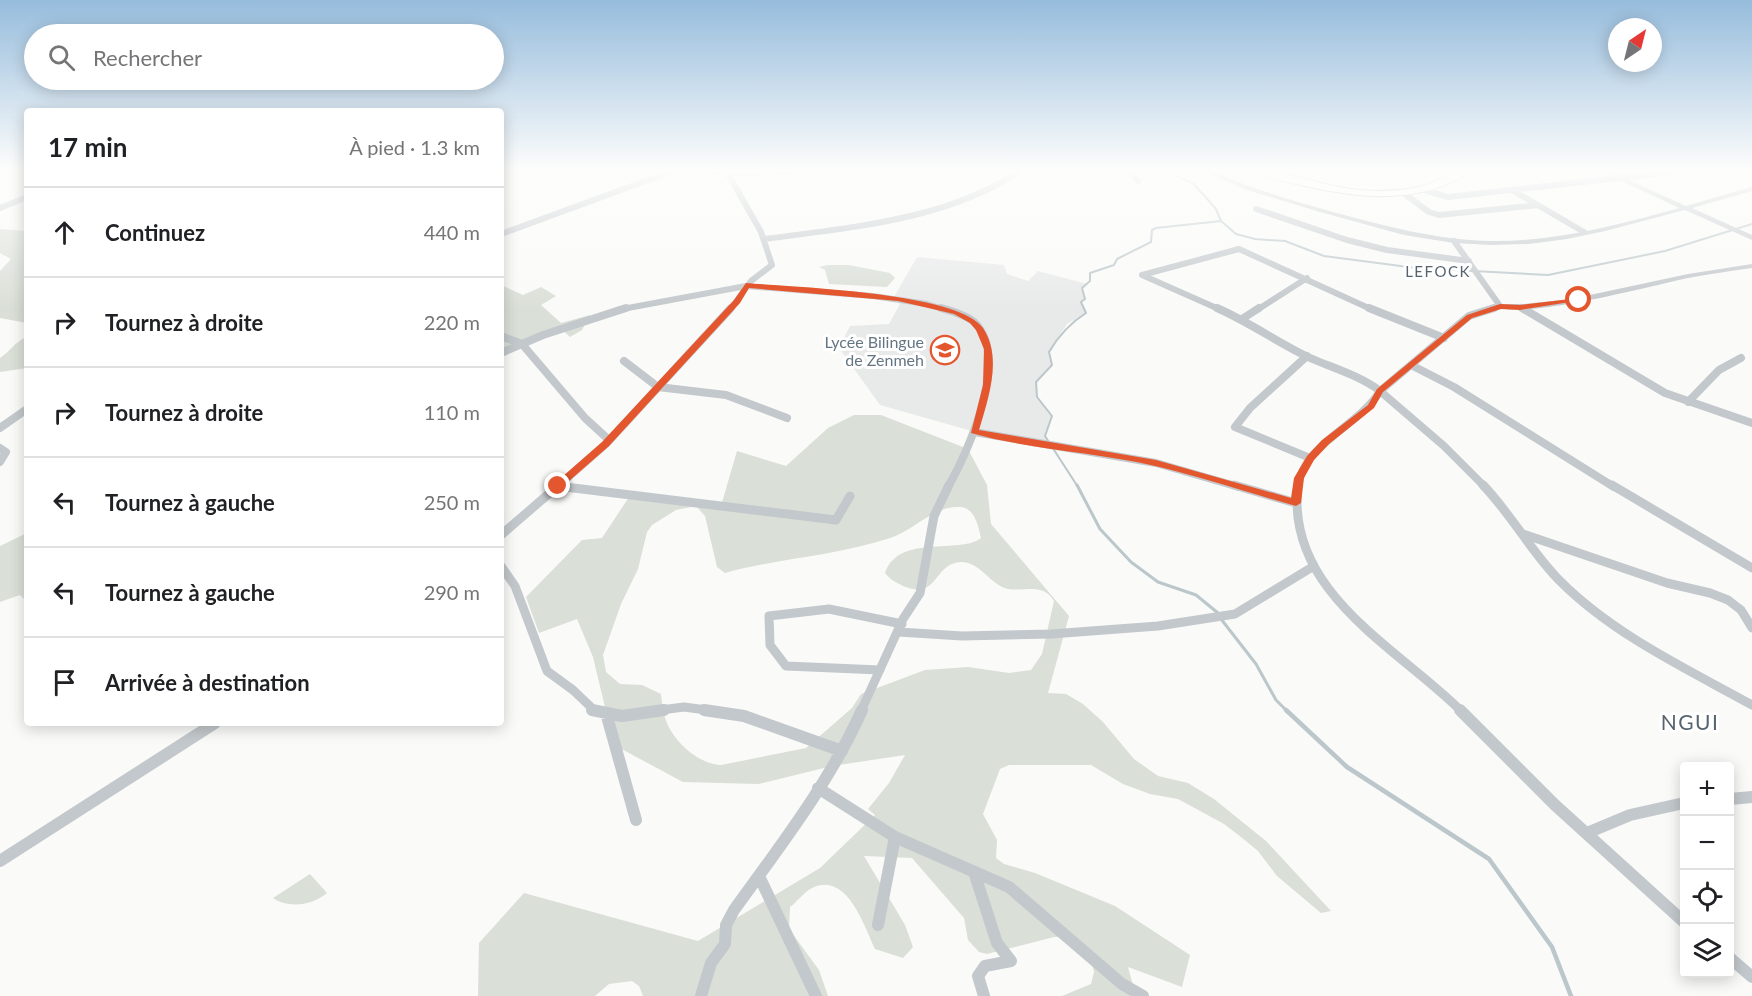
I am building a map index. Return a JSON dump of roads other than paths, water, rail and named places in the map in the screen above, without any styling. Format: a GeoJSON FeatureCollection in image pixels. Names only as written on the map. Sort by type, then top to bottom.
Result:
{"type":"FeatureCollection","features":[{"type":"Feature","properties":{"kind":"street"},"geometry":{"type":"LineString","coordinates":[[504,233],[550,215]]}},
{"type":"Feature","properties":{"kind":"street"},"geometry":{"type":"LineString","coordinates":[[504,533],[609,440],[738,301],[746,286],[772,265],[772,258],[765,239],[752,215]]}},
{"type":"Feature","properties":{"kind":"street"},"geometry":{"type":"LineString","coordinates":[[765,239],[844,228],[902,215]]}},
{"type":"Feature","properties":{"kind":"street"},"geometry":{"type":"LineString","coordinates":[[1273,215],[1347,240],[1387,250],[1469,261]]}},
{"type":"Feature","properties":{"kind":"street"},"geometry":{"type":"LineString","coordinates":[[1341,215],[1406,233],[1454,241],[1519,241],[1584,232],[1659,215]]}},
{"type":"Feature","properties":{"kind":"street"},"geometry":{"type":"LineString","coordinates":[[1555,215],[1584,232]]}},
{"type":"Feature","properties":{"kind":"street"},"geometry":{"type":"LineString","coordinates":[[1700,215],[1752,238]]}},
{"type":"Feature","properties":{"kind":"street"},"geometry":{"type":"LineString","coordinates":[[1454,241],[1500,306]]}},
{"type":"Feature","properties":{"kind":"street"},"geometry":{"type":"LineString","coordinates":[[1444,338],[1370,308],[1239,249],[1142,275],[1242,319],[1307,356],[1368,382],[1466,466],[1504,508],[1555,577],[1598,613],[1752,705]]}},
{"type":"Feature","properties":{"kind":"street"},"geometry":{"type":"LineString","coordinates":[[1680,918],[1529,780],[1456,706],[1374,638],[1351,615],[1334,596],[1314,566],[1305,546],[1296,503],[1299,478],[1310,458],[1371,406],[1380,391],[1469,316],[1500,306],[1520,307],[1579,300],[1687,276],[1752,266]]}},
{"type":"Feature","properties":{"kind":"street"},"geometry":{"type":"LineString","coordinates":[[1242,319],[1278,294],[1307,278]]}},
{"type":"Feature","properties":{"kind":"street"},"geometry":{"type":"LineString","coordinates":[[504,352],[615,310],[654,301],[746,286],[898,299],[943,308],[973,321],[980,329],[988,349],[987,385],[974,432],[963,461],[934,516],[920,593],[900,628],[842,751],[726,925],[725,944],[711,963],[701,996]]}},
{"type":"Feature","properties":{"kind":"street"},"geometry":{"type":"LineString","coordinates":[[1520,307],[1648,384],[1688,402],[1752,423]]}},
{"type":"Feature","properties":{"kind":"street"},"geometry":{"type":"LineString","coordinates":[[504,337],[522,344],[585,418],[609,440]]}},
{"type":"Feature","properties":{"kind":"street"},"geometry":{"type":"LineString","coordinates":[[1307,356],[1250,408],[1235,427],[1310,458]]}},
{"type":"Feature","properties":{"kind":"street"},"geometry":{"type":"LineString","coordinates":[[1688,402],[1716,376],[1722,367],[1742,358]]}},
{"type":"Feature","properties":{"kind":"street"},"geometry":{"type":"LineString","coordinates":[[624,361],[658,387],[726,395],[787,418]]}},
{"type":"Feature","properties":{"kind":"street"},"geometry":{"type":"LineString","coordinates":[[1411,365],[1454,387],[1621,491],[1752,568]]}},
{"type":"Feature","properties":{"kind":"street"},"geometry":{"type":"LineString","coordinates":[[0,428],[24,411]]}},
{"type":"Feature","properties":{"kind":"street"},"geometry":{"type":"LineString","coordinates":[[974,432],[1156,463],[1296,503]]}},
{"type":"Feature","properties":{"kind":"street"},"geometry":{"type":"LineString","coordinates":[[0,448],[6,452],[0,462]]}},
{"type":"Feature","properties":{"kind":"street"},"geometry":{"type":"LineString","coordinates":[[558,486],[836,520],[850,496]]}},
{"type":"Feature","properties":{"kind":"street"},"geometry":{"type":"LineString","coordinates":[[1523,534],[1667,583],[1710,593],[1728,600],[1741,610],[1752,628]]}},
{"type":"Feature","properties":{"kind":"street"},"geometry":{"type":"LineString","coordinates":[[880,670],[786,666],[770,645],[770,616],[829,609],[900,628],[962,636],[1051,634],[1158,626],[1235,614],[1314,566]]}},
{"type":"Feature","properties":{"kind":"street"},"geometry":{"type":"LineString","coordinates":[[504,570],[515,586],[546,671],[573,690],[593,711],[622,716],[684,707],[744,716],[842,751]]}},
{"type":"Feature","properties":{"kind":"street"},"geometry":{"type":"LineString","coordinates":[[606,713],[636,820]]}},
{"type":"Feature","properties":{"kind":"street"},"geometry":{"type":"LineString","coordinates":[[0,861],[210,726]]}},
{"type":"Feature","properties":{"kind":"street"},"geometry":{"type":"LineString","coordinates":[[818,788],[895,837],[1009,887],[1122,984],[1143,996]]}},
{"type":"Feature","properties":{"kind":"street"},"geometry":{"type":"LineString","coordinates":[[1734,799],[1752,797]]}},
{"type":"Feature","properties":{"kind":"street"},"geometry":{"type":"LineString","coordinates":[[1587,834],[1630,815],[1680,804]]}},
{"type":"Feature","properties":{"kind":"street"},"geometry":{"type":"LineString","coordinates":[[878,926],[895,837]]}},
{"type":"Feature","properties":{"kind":"street"},"geometry":{"type":"LineString","coordinates":[[974,872],[997,942],[1011,961],[985,966],[978,976],[984,996]]}},
{"type":"Feature","properties":{"kind":"street"},"geometry":{"type":"LineString","coordinates":[[759,876],[816,996]]}},
{"type":"Feature","properties":{"kind":"street"},"geometry":{"type":"LineString","coordinates":[[1734,961],[1752,977]]}},
{"type":"Feature","properties":{"kind":"waterway"},"geometry":{"type":"LineString","coordinates":[[1219,215],[1221,221]]}},
{"type":"Feature","properties":{"kind":"waterway"},"geometry":{"type":"LineString","coordinates":[[1078,487],[1045,436],[1052,416],[1037,397],[1036,382],[1052,365],[1049,352],[1057,340],[1070,325],[1086,313],[1081,302],[1085,299],[1082,288],[1090,281],[1090,273],[1114,265],[1117,259],[1151,242],[1152,230],[1156,228],[1221,221]]}},
{"type":"Feature","properties":{"kind":"waterway"},"geometry":{"type":"LineString","coordinates":[[1221,221],[1236,234],[1255,239],[1285,241],[1324,256],[1416,268],[1548,275],[1665,251],[1752,224]]}},
{"type":"Feature","properties":{"kind":"waterway"},"geometry":{"type":"LineString","coordinates":[[1077,485],[1100,529],[1131,562],[1158,582],[1196,595],[1218,613]]}},
{"type":"Feature","properties":{"kind":"waterway"},"geometry":{"type":"LineString","coordinates":[[1221,619],[1256,664],[1276,700],[1286,710]]}},
{"type":"Feature","properties":{"kind":"waterway"},"geometry":{"type":"LineString","coordinates":[[1286,710],[1347,767],[1489,859],[1552,947],[1571,996]]}},
{"type":"Feature","properties":{"kind":"place","name":"Lycée Bilingue de Zenmeh"},"geometry":{"type":"Point","coordinates":[945,350]}},
{"type":"Feature","properties":{"kind":"district","name":"LEFOCK"},"geometry":{"type":"Point","coordinates":[1438,271]}},
{"type":"Feature","properties":{"kind":"district","name":"NGUI"},"geometry":{"type":"Point","coordinates":[1690,721]}}]}
